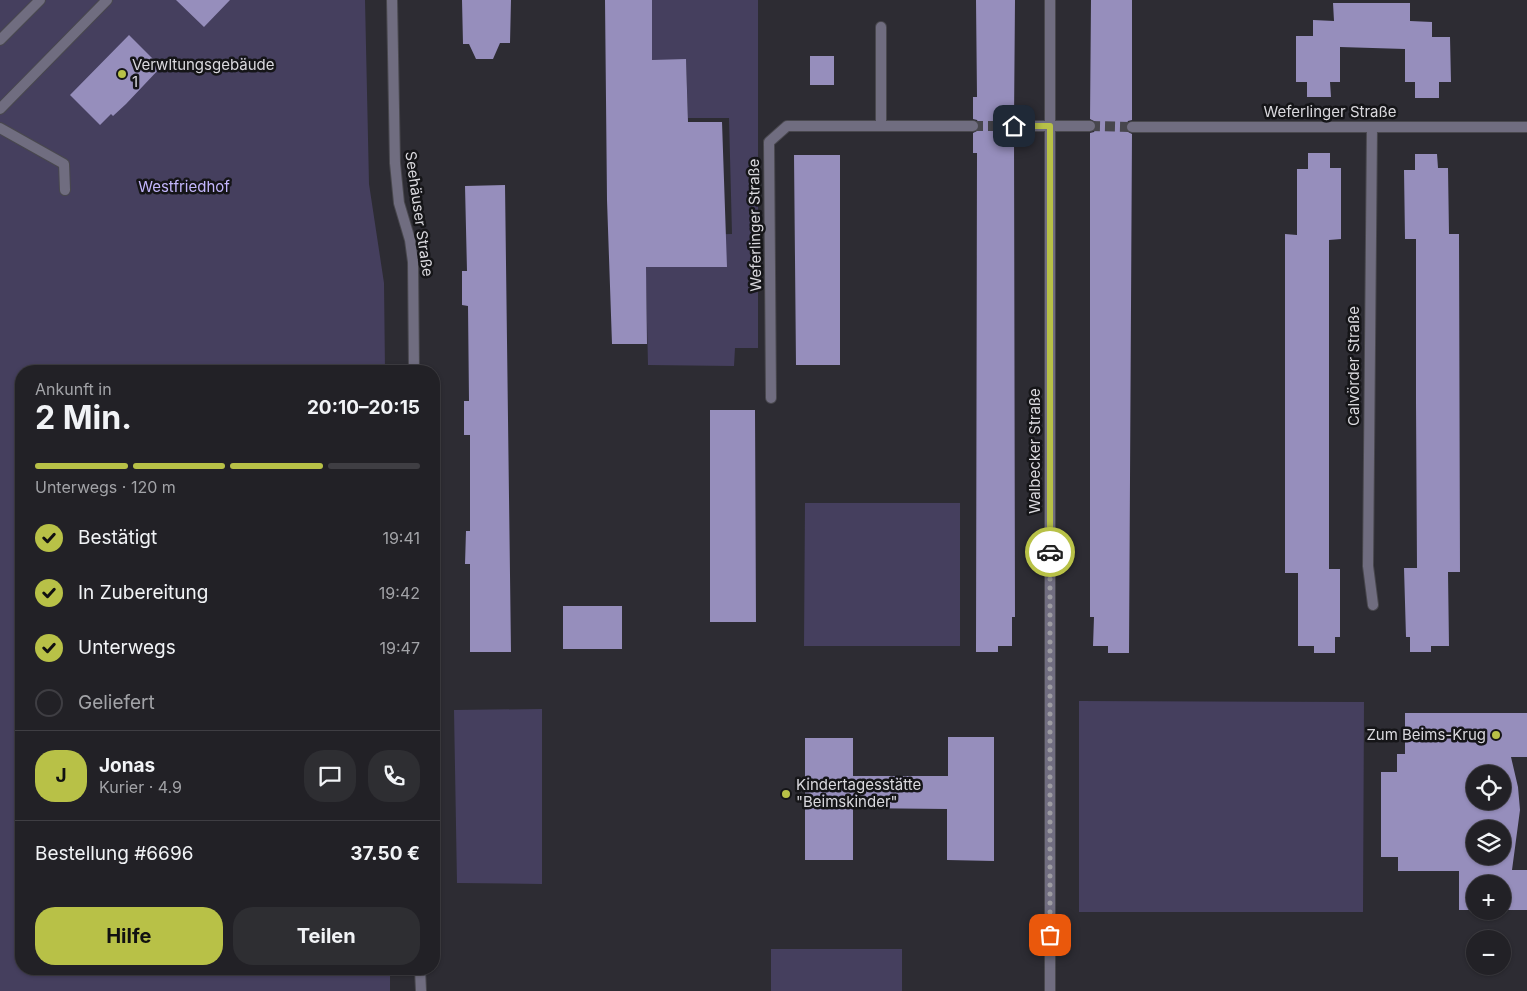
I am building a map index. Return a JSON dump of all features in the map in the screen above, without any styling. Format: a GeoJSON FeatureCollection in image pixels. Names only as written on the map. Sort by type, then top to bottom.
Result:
{"type":"FeatureCollection","features":[{"type":"Feature","properties":{"kind":"street"},"geometry":{"type":"LineString","coordinates":[[0,40],[40,0]]}},
{"type":"Feature","properties":{"kind":"street"},"geometry":{"type":"LineString","coordinates":[[0,109],[107,0]]}},
{"type":"Feature","properties":{"kind":"street","name":"Seehäuser Straße"},"geometry":{"type":"LineString","coordinates":[[392,0],[396,176],[399,203],[410,240],[413,262],[414,365]]}},
{"type":"Feature","properties":{"kind":"street","name":"Walbecker Straße"},"geometry":{"type":"LineString","coordinates":[[1050,0],[1050,991]]}},
{"type":"Feature","properties":{"kind":"street"},"geometry":{"type":"LineString","coordinates":[[881,27],[881,126]]}},
{"type":"Feature","properties":{"kind":"street","name":"Weferlinger Straße"},"geometry":{"type":"LineString","coordinates":[[771,398],[769,142],[787,126],[973,126]]}},
{"type":"Feature","properties":{"kind":"street"},"geometry":{"type":"LineString","coordinates":[[1014,126],[1090,126]]}},
{"type":"Feature","properties":{"kind":"street","name":"Weferlinger Straße"},"geometry":{"type":"LineString","coordinates":[[1132,127],[1527,127]]}},
{"type":"Feature","properties":{"kind":"street","name":"Calvörder Straße"},"geometry":{"type":"LineString","coordinates":[[1372,127],[1368,566],[1373,605]]}},
{"type":"Feature","properties":{"kind":"street"},"geometry":{"type":"LineString","coordinates":[[0,128],[64,164],[65,190]]}},
{"type":"Feature","properties":{"kind":"street"},"geometry":{"type":"LineString","coordinates":[[420,975],[421,991]]}},
{"type":"Feature","properties":{"kind":"green space","name":"Westfriedhof"},"geometry":{"type":"Polygon","coordinates":[[[0,0],[365,0],[369,184],[384,283],[385,365],[15,365],[15,975],[390,975],[390,991],[0,991],[0,0]]]}},
{"type":"Feature","properties":{"kind":"green space"},"geometry":{"type":"Polygon","coordinates":[[[652,0],[758,0],[758,348],[735,348],[734,366],[648,365],[645,236],[732,234],[729,118],[688,118],[686,60],[652,60],[652,0]]]}},
{"type":"Feature","properties":{"kind":"green space"},"geometry":{"type":"Polygon","coordinates":[[[805,503],[960,503],[960,646],[804,646],[805,503]]]}},
{"type":"Feature","properties":{"kind":"green space"},"geometry":{"type":"Polygon","coordinates":[[[1079,701],[1364,702],[1363,912],[1079,912],[1079,701]]]}},
{"type":"Feature","properties":{"kind":"green space"},"geometry":{"type":"Polygon","coordinates":[[[542,709],[542,884],[457,883],[454,710],[542,709]]]}},
{"type":"Feature","properties":{"kind":"green space"},"geometry":{"type":"Polygon","coordinates":[[[771,949],[902,949],[902,991],[771,991],[771,949]]]}},
{"type":"Feature","properties":{"kind":"building"},"geometry":{"type":"Polygon","coordinates":[[[176,0],[230,0],[204,27],[176,0]]]}},
{"type":"Feature","properties":{"kind":"building"},"geometry":{"type":"Polygon","coordinates":[[[462,0],[511,0],[510,43],[500,43],[493,59],[476,59],[469,44],[463,44],[462,0]]]}},
{"type":"Feature","properties":{"kind":"building"},"geometry":{"type":"Polygon","coordinates":[[[605,0],[652,0],[652,60],[686,59],[688,122],[722,122],[727,267],[646,267],[647,344],[612,344],[607,200],[605,0]]]}},
{"type":"Feature","properties":{"kind":"building"},"geometry":{"type":"Polygon","coordinates":[[[976,0],[1015,0],[1014,119],[1010,120],[1007,126],[1008,130],[1014,133],[1015,617],[1012,617],[1012,646],[998,646],[998,652],[976,652],[977,153],[973,153],[973,133],[979,130],[980,126],[977,120],[973,119],[973,97],[977,97],[976,0]]]}},
{"type":"Feature","properties":{"kind":"building"},"geometry":{"type":"Polygon","coordinates":[[[1091,0],[1132,0],[1132,120],[1128,121],[1125,127],[1126,131],[1132,134],[1129,653],[1108,653],[1108,646],[1093,646],[1094,617],[1090,617],[1090,133],[1094,132],[1097,126],[1096,122],[1090,119],[1091,0]]]}},
{"type":"Feature","properties":{"kind":"building"},"geometry":{"type":"Polygon","coordinates":[[[1333,3],[1410,3],[1410,21],[1432,22],[1432,37],[1450,37],[1451,82],[1439,82],[1439,98],[1415,98],[1415,82],[1405,82],[1405,49],[1340,47],[1340,82],[1330,82],[1331,97],[1307,97],[1307,82],[1296,82],[1296,36],[1313,36],[1313,20],[1334,21],[1333,3]]]}},
{"type":"Feature","properties":{"kind":"building","name":"Verwltungsgebäude 1"},"geometry":{"type":"Polygon","coordinates":[[[129,35],[161,67],[126,104],[113,116],[111,114],[100,125],[70,95],[129,35]]]}},
{"type":"Feature","properties":{"kind":"building"},"geometry":{"type":"Polygon","coordinates":[[[810,56],[834,56],[834,85],[810,85],[810,56]]]}},
{"type":"Feature","properties":{"kind":"building"},"geometry":{"type":"Polygon","coordinates":[[[1308,153],[1330,153],[1330,168],[1341,168],[1341,239],[1329,240],[1329,569],[1340,569],[1340,637],[1335,637],[1335,653],[1314,653],[1314,646],[1298,646],[1298,573],[1285,573],[1285,234],[1297,235],[1297,169],[1308,169],[1308,153]]]}},
{"type":"Feature","properties":{"kind":"building"},"geometry":{"type":"Polygon","coordinates":[[[1415,154],[1437,154],[1438,168],[1448,168],[1449,234],[1459,234],[1460,572],[1448,572],[1449,646],[1431,646],[1431,652],[1410,652],[1410,637],[1406,637],[1404,568],[1417,568],[1416,239],[1405,239],[1404,170],[1415,170],[1415,154]]]}},
{"type":"Feature","properties":{"kind":"building"},"geometry":{"type":"Polygon","coordinates":[[[794,155],[840,155],[840,365],[796,365],[794,155]]]}},
{"type":"Feature","properties":{"kind":"building"},"geometry":{"type":"Polygon","coordinates":[[[505,185],[511,652],[470,652],[470,564],[465,564],[466,531],[470,531],[470,435],[464,435],[464,401],[469,401],[468,306],[462,305],[462,271],[467,271],[465,186],[505,185]]]}},
{"type":"Feature","properties":{"kind":"building"},"geometry":{"type":"Polygon","coordinates":[[[710,410],[755,410],[756,622],[710,622],[710,410]]]}},
{"type":"Feature","properties":{"kind":"building"},"geometry":{"type":"Polygon","coordinates":[[[563,606],[622,606],[622,649],[563,649],[563,606]]]}},
{"type":"Feature","properties":{"kind":"building"},"geometry":{"type":"Polygon","coordinates":[[[1405,713],[1527,713],[1527,757],[1511,757],[1518,787],[1520,810],[1512,870],[1527,870],[1527,910],[1511,910],[1511,875],[1466,875],[1466,910],[1459,910],[1459,871],[1398,871],[1398,857],[1381,857],[1381,772],[1397,772],[1397,754],[1405,754],[1405,713]]]}},
{"type":"Feature","properties":{"kind":"building"},"geometry":{"type":"Polygon","coordinates":[[[948,737],[994,737],[994,861],[947,860],[947,809],[853,808],[853,860],[805,860],[805,738],[853,738],[853,776],[948,776],[948,737]]]}},
{"type":"Feature","properties":{"kind":"tunnel"},"geometry":{"type":"LineString","coordinates":[[973,126],[1014,126]]}},
{"type":"Feature","properties":{"kind":"tunnel"},"geometry":{"type":"LineString","coordinates":[[1090,126],[1132,127]]}},
{"type":"Feature","properties":{"kind":"way so far"},"geometry":{"type":"LineString","coordinates":[[1050,552],[1050,935]]}},
{"type":"Feature","properties":{"kind":"place","name":"Verwltungsgebäude 1"},"geometry":{"type":"Point","coordinates":[122,74]}},
{"type":"Feature","properties":{"kind":"place","name":"Zum Beims-Krug"},"geometry":{"type":"Point","coordinates":[1496,735]}},
{"type":"Feature","properties":{"kind":"place","name":"Kindertagesstätte \"Beimskinder\""},"geometry":{"type":"Point","coordinates":[786,794]}},
{"type":"Feature","properties":{"kind":"route"},"geometry":{"type":"LineString","coordinates":[[1014,126],[1050,126],[1050,552]]}}]}
